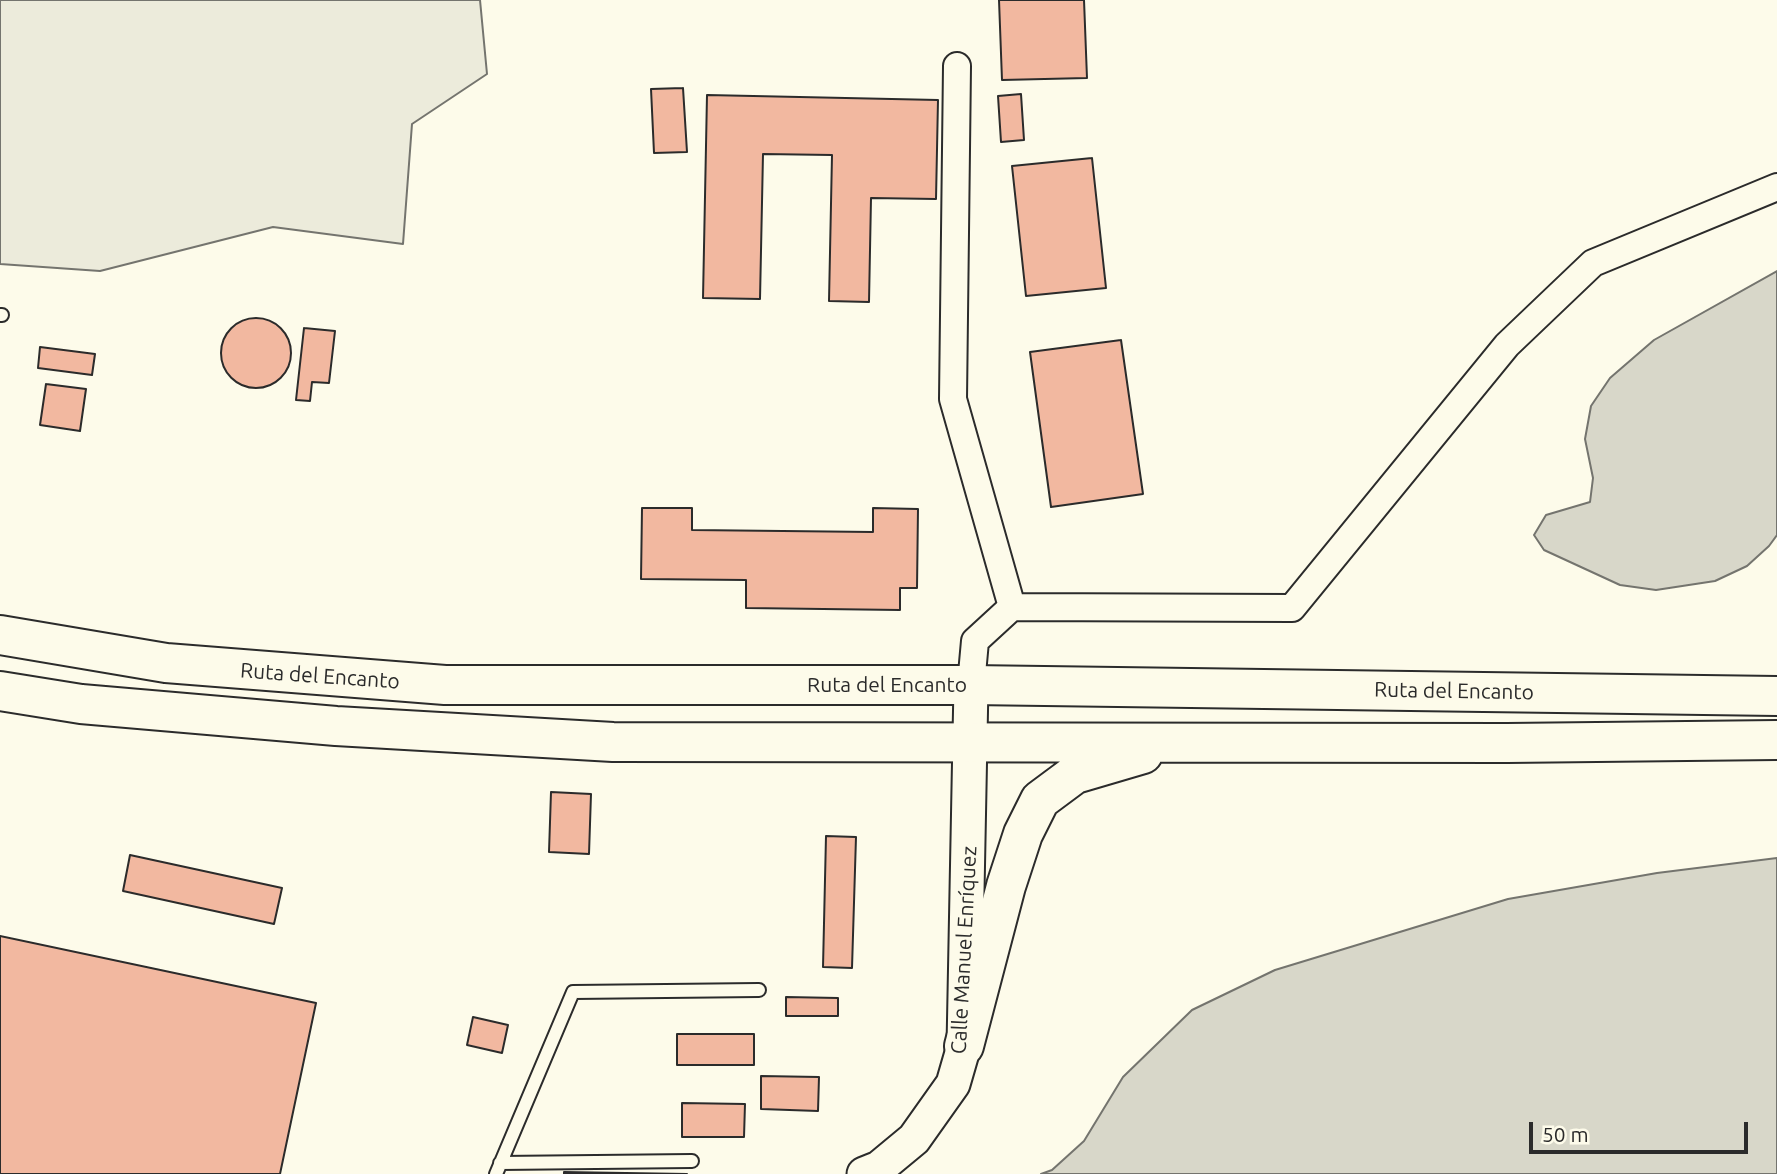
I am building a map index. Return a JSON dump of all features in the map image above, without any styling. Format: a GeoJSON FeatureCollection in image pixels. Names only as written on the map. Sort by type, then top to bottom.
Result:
{"type":"FeatureCollection","features":[{"type":"Feature","properties":{"kind":"main road","name":"Ruta del Encanto"},"geometry":{"type":"LineString","coordinates":[[0,635],[166,663],[445,685],[971,685],[1777,696]]}},
{"type":"Feature","properties":{"kind":"main road"},"geometry":{"type":"LineString","coordinates":[[0,691],[81,704],[442,733],[613,742],[1777,740]]}},
{"type":"Feature","properties":{"kind":"main road"},"geometry":{"type":"LineString","coordinates":[[0,708],[81,704]]}},
{"type":"Feature","properties":{"kind":"main road"},"geometry":{"type":"LineString","coordinates":[[964,1046],[1006,886],[1023,834],[1041,800],[1075,774],[1190,741]]}},
{"type":"Feature","properties":{"kind":"street"},"geometry":{"type":"LineString","coordinates":[[957,66],[953,399],[1012,607]]}},
{"type":"Feature","properties":{"kind":"street"},"geometry":{"type":"LineString","coordinates":[[971,685],[975,641],[1012,607],[1292,608],[1507,345],[1594,263],[1777,187]]}},
{"type":"Feature","properties":{"kind":"street","name":"Calle Manuel Enríquez"},"geometry":{"type":"LineString","coordinates":[[864,1174],[879,1168],[914,1139],[953,1084],[964,1046],[971,685]]}},
{"type":"Feature","properties":{"kind":"lane"},"geometry":{"type":"LineString","coordinates":[[692,1161],[498,1168],[573,992],[759,990]]}},
{"type":"Feature","properties":{"kind":"shaded area"},"geometry":{"type":"Polygon","coordinates":[[[0,0],[480,0],[487,74],[412,124],[403,244],[273,227],[100,271],[0,264],[0,0]]]}},
{"type":"Feature","properties":{"kind":"shaded area"},"geometry":{"type":"Polygon","coordinates":[[[1777,271],[1777,535],[1769,546],[1747,566],[1715,581],[1656,590],[1620,585],[1544,550],[1534,535],[1546,515],[1590,502],[1593,478],[1585,439],[1591,406],[1610,378],[1654,340],[1777,271]]]}},
{"type":"Feature","properties":{"kind":"shaded area"},"geometry":{"type":"Polygon","coordinates":[[[1777,858],[1777,1174],[1041,1174],[1052,1170],[1084,1141],[1123,1077],[1192,1010],[1275,970],[1508,899],[1657,873],[1777,858]]]}},
{"type":"Feature","properties":{"kind":"building"},"geometry":{"type":"Polygon","coordinates":[[[999,0],[1084,0],[1087,78],[1002,80],[999,0]]]}},
{"type":"Feature","properties":{"kind":"building"},"geometry":{"type":"Polygon","coordinates":[[[683,88],[687,152],[654,153],[651,89],[683,88]]]}},
{"type":"Feature","properties":{"kind":"building"},"geometry":{"type":"Polygon","coordinates":[[[1021,94],[1024,140],[1001,142],[998,96],[1021,94]]]}},
{"type":"Feature","properties":{"kind":"building"},"geometry":{"type":"Polygon","coordinates":[[[707,95],[938,100],[936,199],[871,198],[869,302],[829,301],[832,155],[763,154],[760,299],[703,298],[707,95]]]}},
{"type":"Feature","properties":{"kind":"building"},"geometry":{"type":"Polygon","coordinates":[[[1092,158],[1106,288],[1026,296],[1012,166],[1092,158]]]}},
{"type":"Feature","properties":{"kind":"building"},"geometry":{"type":"Polygon","coordinates":[[[256,318],[281,328],[291,353],[281,378],[256,388],[231,378],[221,353],[231,328],[256,318]]]}},
{"type":"Feature","properties":{"kind":"building"},"geometry":{"type":"Polygon","coordinates":[[[304,328],[335,331],[329,383],[312,382],[310,401],[296,400],[304,328]]]}},
{"type":"Feature","properties":{"kind":"building"},"geometry":{"type":"Polygon","coordinates":[[[1121,340],[1143,494],[1051,507],[1030,352],[1121,340]]]}},
{"type":"Feature","properties":{"kind":"building"},"geometry":{"type":"Polygon","coordinates":[[[40,347],[95,354],[92,375],[38,368],[40,347]]]}},
{"type":"Feature","properties":{"kind":"building"},"geometry":{"type":"Polygon","coordinates":[[[46,384],[86,389],[80,431],[40,425],[46,384]]]}},
{"type":"Feature","properties":{"kind":"building"},"geometry":{"type":"Polygon","coordinates":[[[642,508],[692,508],[692,530],[873,532],[873,508],[918,509],[917,588],[900,588],[900,610],[746,608],[746,580],[641,579],[642,508]]]}},
{"type":"Feature","properties":{"kind":"building"},"geometry":{"type":"Polygon","coordinates":[[[551,792],[591,794],[589,854],[549,852],[551,792]]]}},
{"type":"Feature","properties":{"kind":"building"},"geometry":{"type":"Polygon","coordinates":[[[826,836],[856,837],[852,968],[823,967],[826,836]]]}},
{"type":"Feature","properties":{"kind":"building"},"geometry":{"type":"Polygon","coordinates":[[[130,855],[282,888],[274,924],[123,891],[130,855]]]}},
{"type":"Feature","properties":{"kind":"building"},"geometry":{"type":"Polygon","coordinates":[[[0,936],[316,1003],[280,1174],[0,1174],[0,936]]]}},
{"type":"Feature","properties":{"kind":"building"},"geometry":{"type":"Polygon","coordinates":[[[786,997],[838,998],[838,1016],[786,1016],[786,997]]]}},
{"type":"Feature","properties":{"kind":"building"},"geometry":{"type":"Polygon","coordinates":[[[473,1017],[508,1025],[502,1053],[467,1045],[473,1017]]]}},
{"type":"Feature","properties":{"kind":"building"},"geometry":{"type":"Polygon","coordinates":[[[677,1034],[754,1034],[754,1065],[677,1065],[677,1034]]]}},
{"type":"Feature","properties":{"kind":"building"},"geometry":{"type":"Polygon","coordinates":[[[761,1076],[819,1077],[818,1111],[761,1109],[761,1076]]]}},
{"type":"Feature","properties":{"kind":"building"},"geometry":{"type":"Polygon","coordinates":[[[682,1103],[745,1104],[744,1137],[682,1137],[682,1103]]]}},
{"type":"Feature","properties":{"kind":"building"},"geometry":{"type":"Polygon","coordinates":[[[564,1172],[687,1174],[564,1174],[564,1172]]]}}]}
